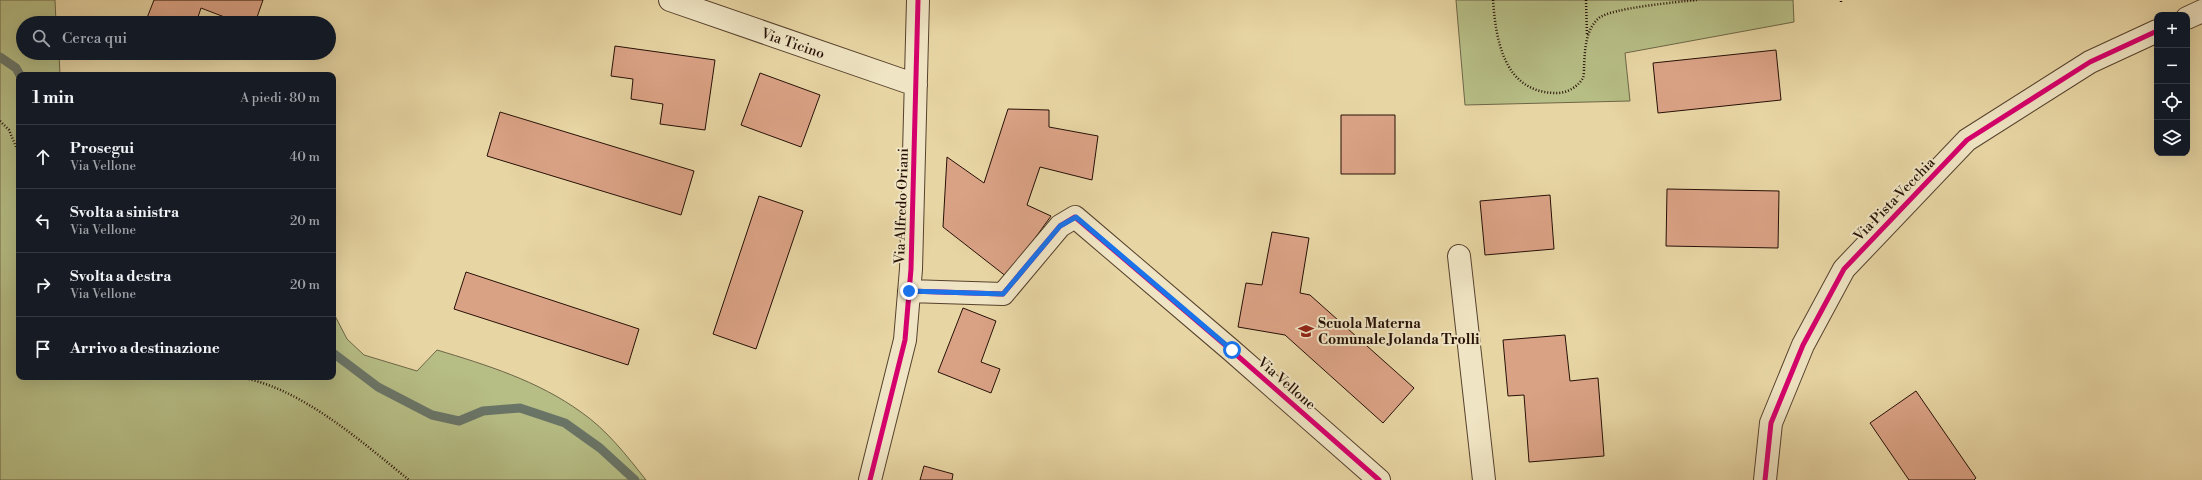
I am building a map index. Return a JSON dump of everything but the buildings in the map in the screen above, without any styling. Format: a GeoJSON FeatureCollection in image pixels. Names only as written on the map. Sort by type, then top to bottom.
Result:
{"type":"FeatureCollection","features":[{"type":"Feature","properties":{"kind":"street","name":"Via Ticino"},"geometry":{"type":"LineString","coordinates":[[670,0],[916,85]]}},
{"type":"Feature","properties":{"kind":"street","name":"Via Alfredo Oriani"},"geometry":{"type":"LineString","coordinates":[[870,480],[905,340],[909,291],[918,0]]}},
{"type":"Feature","properties":{"kind":"street"},"geometry":{"type":"LineString","coordinates":[[2190,17],[2202,11]]}},
{"type":"Feature","properties":{"kind":"street","name":"Via Pista Vecchia"},"geometry":{"type":"LineString","coordinates":[[1765,480],[1771,423],[1803,345],[1844,269],[1967,140],[2090,62],[2154,32]]}},
{"type":"Feature","properties":{"kind":"street","name":"Via Vellone"},"geometry":{"type":"LineString","coordinates":[[909,291],[1003,294],[1060,226],[1076,217],[1232,350],[1379,480]]}},
{"type":"Feature","properties":{"kind":"street"},"geometry":{"type":"LineString","coordinates":[[1459,256],[1484,480]]}},
{"type":"Feature","properties":{"kind":"path"},"geometry":{"type":"LineString","coordinates":[[1493,0],[1495,32],[1503,55],[1522,84],[1540,92],[1560,93],[1574,89],[1583,78],[1587,37],[1586,0]]}},
{"type":"Feature","properties":{"kind":"path"},"geometry":{"type":"LineString","coordinates":[[1587,37],[1599,18],[1625,9],[1697,0]]}},
{"type":"Feature","properties":{"kind":"path"},"geometry":{"type":"LineString","coordinates":[[0,121],[9,130],[16,147]]}},
{"type":"Feature","properties":{"kind":"path"},"geometry":{"type":"LineString","coordinates":[[247,380],[290,393],[356,437],[409,480]]}},
{"type":"Feature","properties":{"kind":"green space"},"geometry":{"type":"Polygon","coordinates":[[[0,0],[55,0],[56,16],[16,16],[16,60],[59,60],[60,72],[16,72],[16,380],[336,380],[336,318],[347,339],[364,355],[417,371],[437,350],[512,375],[547,391],[581,412],[599,427],[616,444],[646,480],[0,480],[0,0]]]}},
{"type":"Feature","properties":{"kind":"green space"},"geometry":{"type":"Polygon","coordinates":[[[1456,0],[1793,0],[1794,22],[1625,53],[1630,101],[1465,105],[1456,0]]]}},
{"type":"Feature","properties":{"kind":"waterway"},"geometry":{"type":"LineString","coordinates":[[0,57],[16,68],[18,72]]}},
{"type":"Feature","properties":{"kind":"waterway"},"geometry":{"type":"LineString","coordinates":[[336,355],[378,387],[432,415],[459,421],[483,411],[520,408],[565,423],[600,448],[635,480]]}},
{"type":"Feature","properties":{"kind":"cycle path"},"geometry":{"type":"LineString","coordinates":[[870,480],[905,340],[911,269],[918,0]]}},
{"type":"Feature","properties":{"kind":"cycle path"},"geometry":{"type":"LineString","coordinates":[[1765,480],[1771,423],[1803,345],[1844,269],[1967,140],[2090,62],[2154,32]]}},
{"type":"Feature","properties":{"kind":"cycle path"},"geometry":{"type":"LineString","coordinates":[[909,291],[1003,294],[1060,226],[1075,217],[1231,350],[1379,480]]}},
{"type":"Feature","properties":{"kind":"place","name":"Scuola Materna Comunale Jolanda Trolli"},"geometry":{"type":"Point","coordinates":[1306,331]}},
{"type":"Feature","properties":{"kind":"route"},"geometry":{"type":"LineString","coordinates":[[909,291],[1003,294],[1060,226],[1076,217],[1232,350]]}}]}
